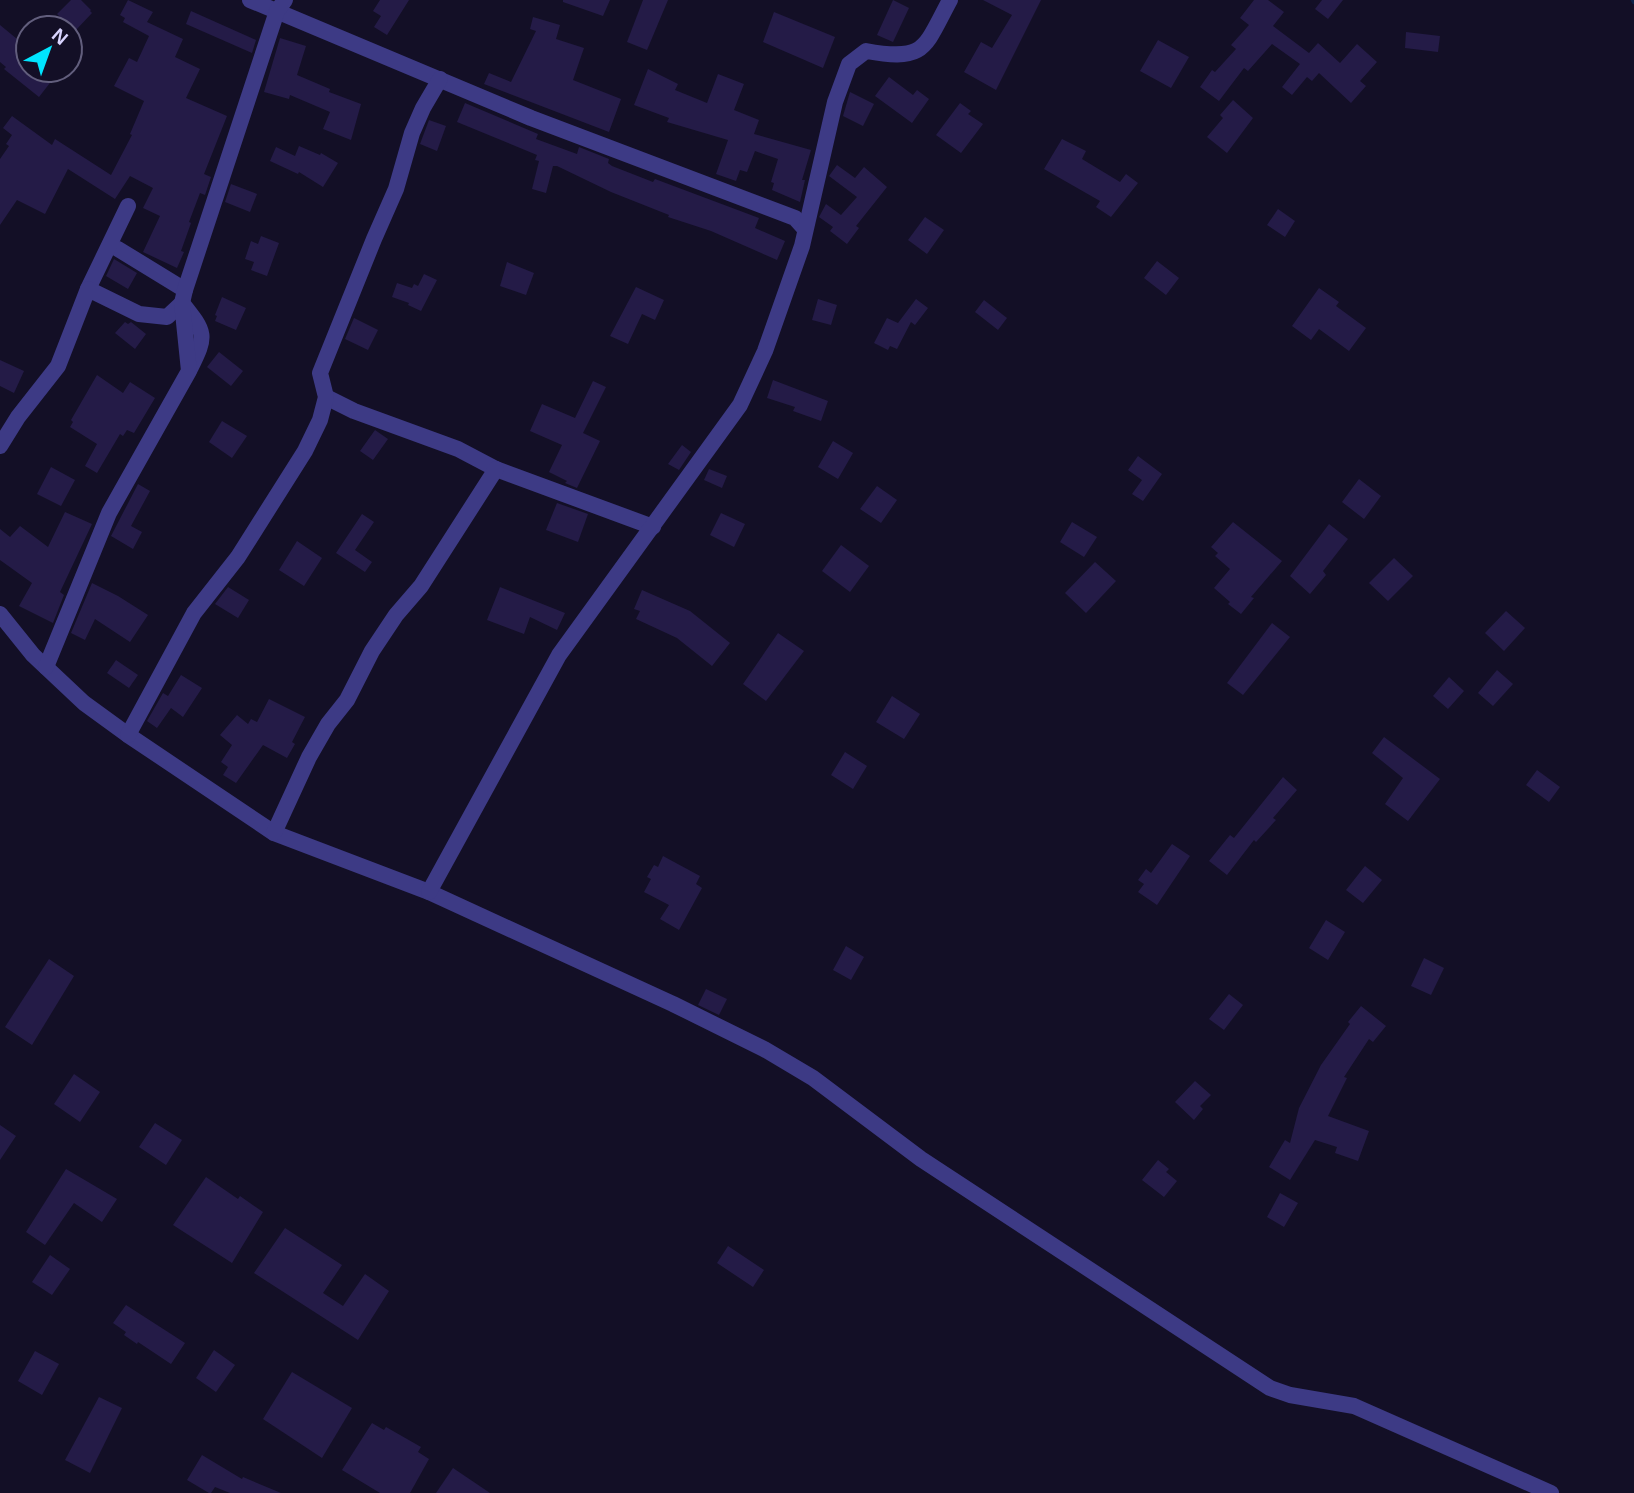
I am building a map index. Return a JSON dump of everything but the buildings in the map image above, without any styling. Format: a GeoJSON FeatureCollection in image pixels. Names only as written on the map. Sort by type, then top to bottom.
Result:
{"type":"FeatureCollection","features":[{"type":"Feature","properties":{"kind":"street"},"geometry":{"type":"LineString","coordinates":[[250,0],[281,5],[531,118],[795,218],[805,229]]}},
{"type":"Feature","properties":{"kind":"street"},"geometry":{"type":"LineString","coordinates":[[429,892],[559,655],[740,405],[765,351],[802,246],[835,102],[849,64],[866,51],[910,54],[925,46],[950,0]]}},
{"type":"Feature","properties":{"kind":"street"},"geometry":{"type":"LineString","coordinates":[[88,289],[139,314],[167,317],[184,297],[281,5]]}},
{"type":"Feature","properties":{"kind":"street"},"geometry":{"type":"LineString","coordinates":[[128,735],[194,613],[238,557],[305,451],[320,420],[326,397],[320,373],[396,189],[412,133],[440,79]]}},
{"type":"Feature","properties":{"kind":"street"},"geometry":{"type":"LineString","coordinates":[[0,446],[18,417],[58,366],[88,289],[128,206]]}},
{"type":"Feature","properties":{"kind":"street"},"geometry":{"type":"LineString","coordinates":[[118,249],[184,297]]}},
{"type":"Feature","properties":{"kind":"street"},"geometry":{"type":"LineString","coordinates":[[47,667],[109,513],[189,371],[184,297]]}},
{"type":"Feature","properties":{"kind":"street"},"geometry":{"type":"LineString","coordinates":[[326,397],[355,411],[458,449],[496,469],[653,527]]}},
{"type":"Feature","properties":{"kind":"street"},"geometry":{"type":"LineString","coordinates":[[274,833],[309,757],[328,724],[347,700],[372,651],[396,615],[421,586],[496,469]]}},
{"type":"Feature","properties":{"kind":"street"},"geometry":{"type":"LineString","coordinates":[[0,614],[33,655],[84,703],[274,833],[429,892],[673,1004],[764,1049],[813,1079],[921,1159],[1270,1388],[1290,1395],[1354,1406],[1551,1493]]}}]}
